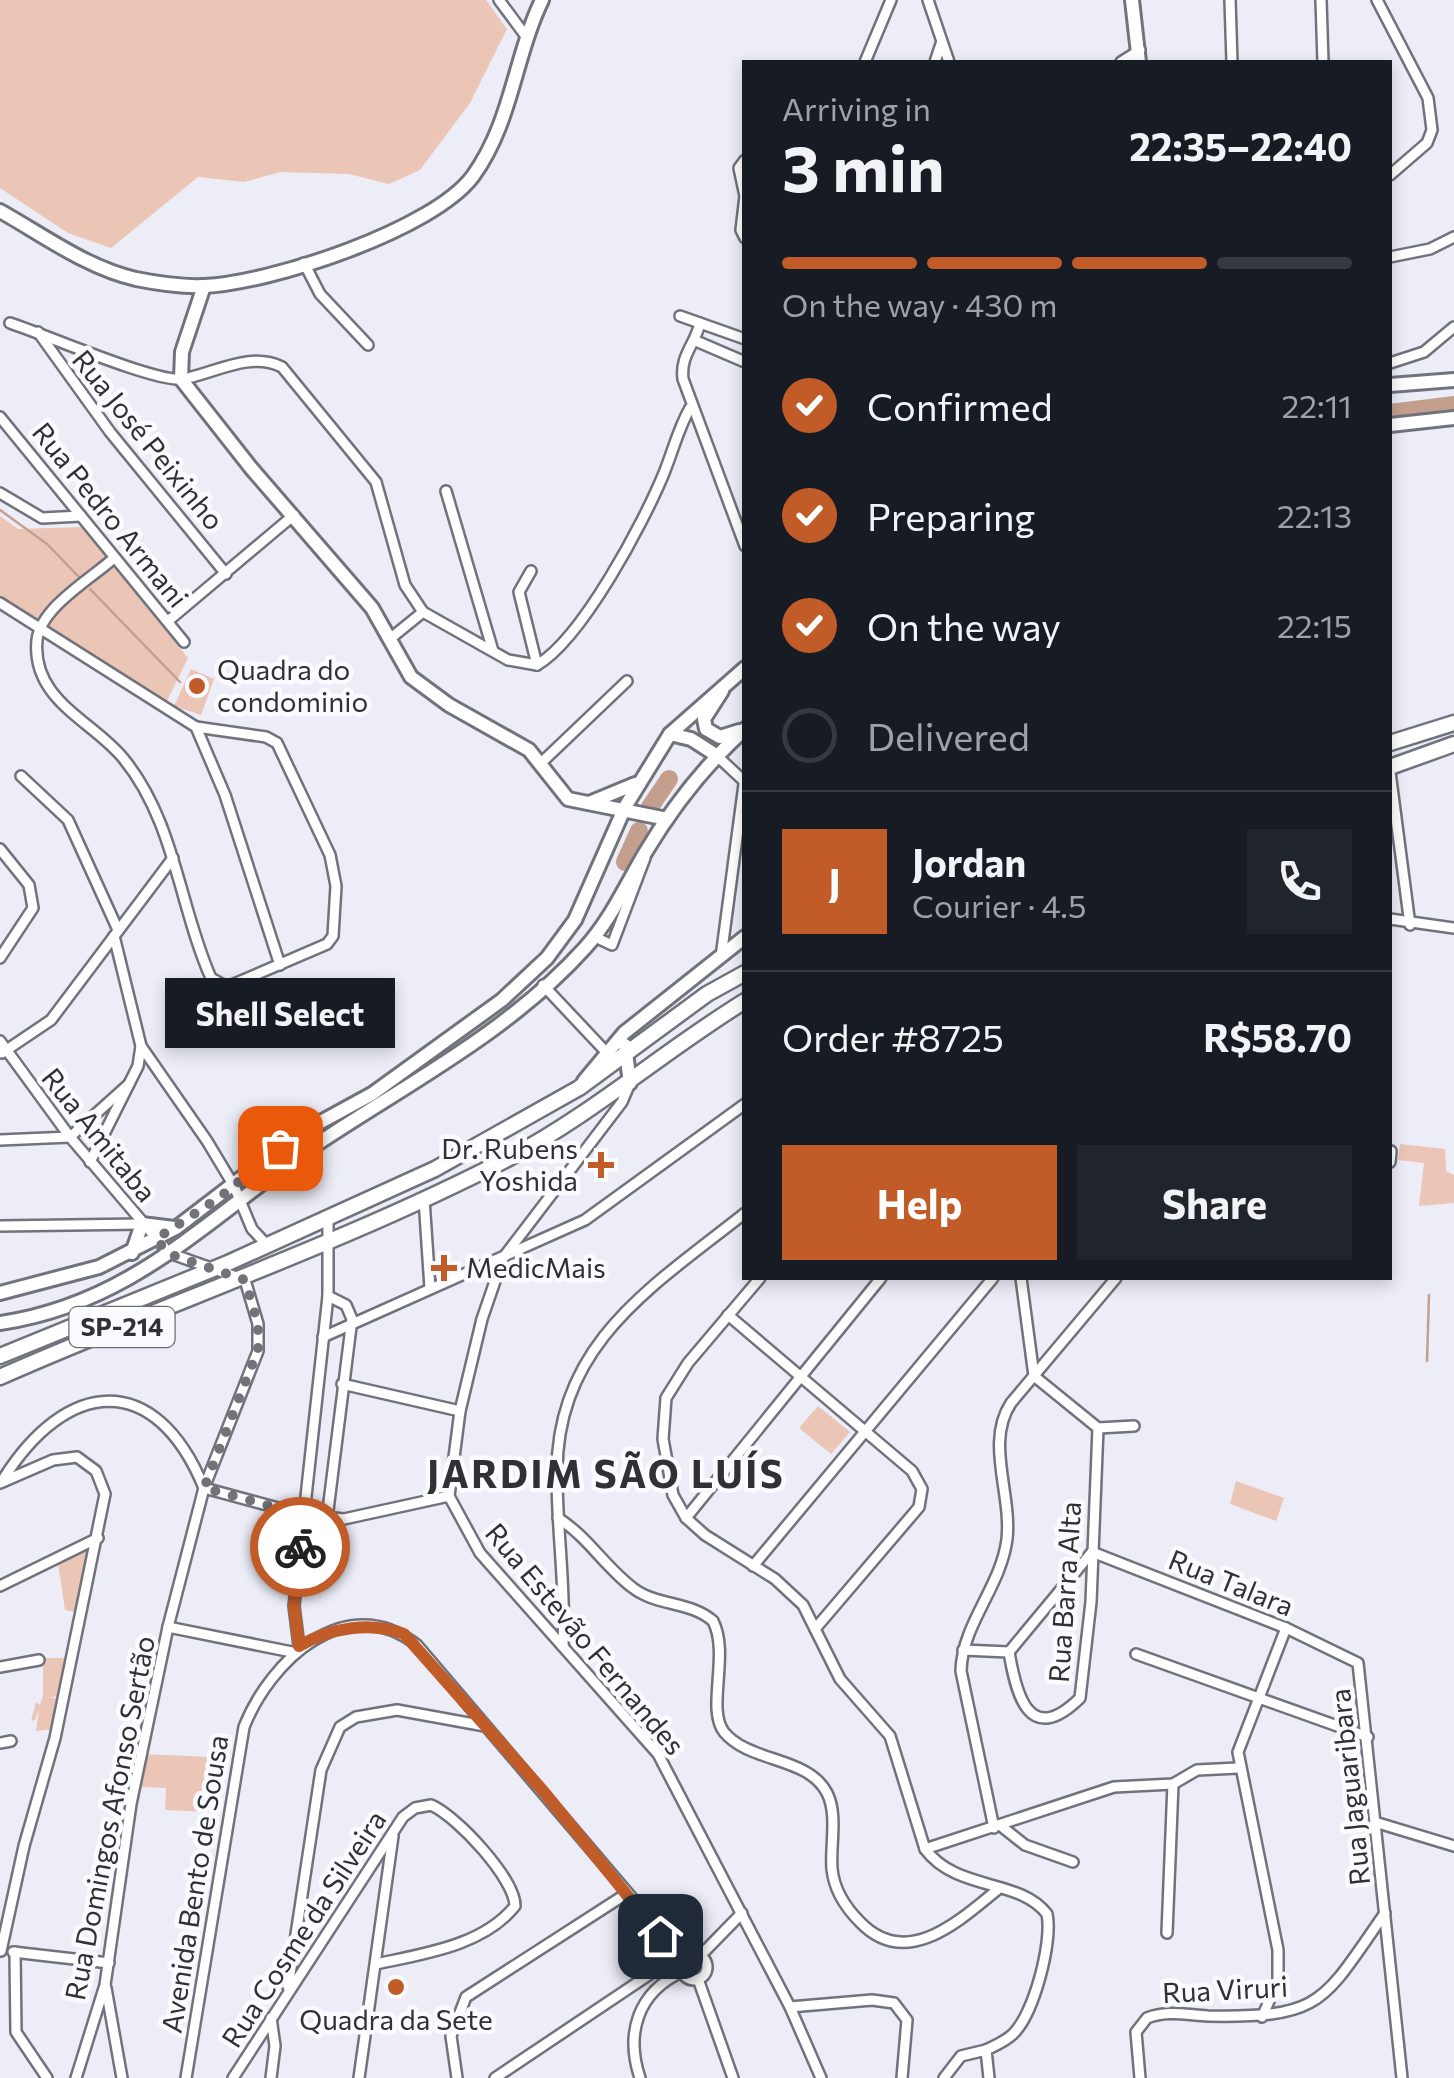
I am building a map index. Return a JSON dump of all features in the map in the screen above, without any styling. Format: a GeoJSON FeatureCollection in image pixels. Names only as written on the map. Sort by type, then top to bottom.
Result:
{"type":"FeatureCollection","features":[{"type":"Feature","properties":{"kind":"main road"},"geometry":{"type":"LineString","coordinates":[[0,211],[99,267],[135,278],[204,286],[304,263],[411,225],[450,201],[472,177],[505,120],[525,35],[542,0]]}},
{"type":"Feature","properties":{"kind":"main road"},"geometry":{"type":"LineString","coordinates":[[1132,0],[1140,56]]}},
{"type":"Feature","properties":{"kind":"main road"},"geometry":{"type":"LineString","coordinates":[[204,286],[182,352],[181,379],[391,638],[402,664],[423,689],[514,740],[541,763],[562,795],[582,804],[667,819]]}},
{"type":"Feature","properties":{"kind":"main road"},"geometry":{"type":"LineString","coordinates":[[1392,385],[1454,380]]}},
{"type":"Feature","properties":{"kind":"main road"},"geometry":{"type":"LineString","coordinates":[[1392,425],[1454,418]]}},
{"type":"Feature","properties":{"kind":"main road"},"geometry":{"type":"LineString","coordinates":[[0,1293],[59,1280],[129,1255],[176,1228],[297,1135],[418,1064],[530,975],[575,920],[638,782],[670,734],[742,670]]}},
{"type":"Feature","properties":{"kind":"main road"},"geometry":{"type":"LineString","coordinates":[[732,677],[704,721],[710,734],[720,737],[742,729]]}},
{"type":"Feature","properties":{"kind":"main road"},"geometry":{"type":"LineString","coordinates":[[1392,742],[1454,723]]}},
{"type":"Feature","properties":{"kind":"main road"},"geometry":{"type":"LineString","coordinates":[[0,1322],[82,1301],[169,1254],[308,1150],[449,1061],[595,937],[667,819],[716,756],[742,731]]}},
{"type":"Feature","properties":{"kind":"main road"},"geometry":{"type":"LineString","coordinates":[[670,734],[691,739],[716,756]]}},
{"type":"Feature","properties":{"kind":"main road"},"geometry":{"type":"LineString","coordinates":[[1392,768],[1454,744]]}},
{"type":"Feature","properties":{"kind":"main road"},"geometry":{"type":"LineString","coordinates":[[582,804],[605,799],[638,782]]}},
{"type":"Feature","properties":{"kind":"main road"},"geometry":{"type":"LineString","coordinates":[[579,1088],[624,1033],[742,939]]}},
{"type":"Feature","properties":{"kind":"main road","name":"SP-214"},"geometry":{"type":"LineString","coordinates":[[4,1352],[212,1270],[495,1137],[579,1088],[686,1008],[742,975]]}},
{"type":"Feature","properties":{"kind":"main road","name":"SP-214"},"geometry":{"type":"LineString","coordinates":[[0,1377],[245,1280],[510,1158],[630,1083],[742,1003]]}},
{"type":"Feature","properties":{"kind":"main road"},"geometry":{"type":"LineString","coordinates":[[624,1033],[630,1083]]}},
{"type":"Feature","properties":{"kind":"main road"},"geometry":{"type":"LineString","coordinates":[[129,1255],[142,1224],[176,1228]]}},
{"type":"Feature","properties":{"kind":"street"},"geometry":{"type":"LineString","coordinates":[[499,0],[525,35]]}},
{"type":"Feature","properties":{"kind":"street"},"geometry":{"type":"LineString","coordinates":[[866,60],[891,0]]}},
{"type":"Feature","properties":{"kind":"street"},"geometry":{"type":"LineString","coordinates":[[928,0],[948,60]]}},
{"type":"Feature","properties":{"kind":"street"},"geometry":{"type":"LineString","coordinates":[[1230,0],[1232,60]]}},
{"type":"Feature","properties":{"kind":"street"},"geometry":{"type":"LineString","coordinates":[[1321,0],[1322,60]]}},
{"type":"Feature","properties":{"kind":"street"},"geometry":{"type":"LineString","coordinates":[[1378,0],[1432,113],[1428,143],[1392,173]]}},
{"type":"Feature","properties":{"kind":"street"},"geometry":{"type":"LineString","coordinates":[[936,60],[941,44]]}},
{"type":"Feature","properties":{"kind":"street"},"geometry":{"type":"LineString","coordinates":[[1392,257],[1430,249],[1454,237]]}},
{"type":"Feature","properties":{"kind":"street"},"geometry":{"type":"LineString","coordinates":[[304,263],[320,294],[368,345]]}},
{"type":"Feature","properties":{"kind":"street"},"geometry":{"type":"LineString","coordinates":[[680,316],[742,338]]}},
{"type":"Feature","properties":{"kind":"street"},"geometry":{"type":"LineString","coordinates":[[10,323],[122,364],[181,379],[209,369],[271,362],[282,367],[376,482],[405,584],[423,612],[519,664],[537,665],[562,646],[598,594],[665,472],[690,408]]}},
{"type":"Feature","properties":{"kind":"street"},"geometry":{"type":"LineString","coordinates":[[700,323],[696,341],[681,364],[690,408],[742,538]]}},
{"type":"Feature","properties":{"kind":"street"},"geometry":{"type":"LineString","coordinates":[[1392,362],[1424,352],[1454,327]]}},
{"type":"Feature","properties":{"kind":"street","name":"Rua José Peixinho"},"geometry":{"type":"LineString","coordinates":[[38,332],[110,432],[226,574]]}},
{"type":"Feature","properties":{"kind":"street"},"geometry":{"type":"LineString","coordinates":[[696,341],[742,361]]}},
{"type":"Feature","properties":{"kind":"street","name":"Rua Pedro Armani"},"geometry":{"type":"LineString","coordinates":[[0,418],[184,642]]}},
{"type":"Feature","properties":{"kind":"street"},"geometry":{"type":"LineString","coordinates":[[446,491],[493,651]]}},
{"type":"Feature","properties":{"kind":"street"},"geometry":{"type":"LineString","coordinates":[[0,493],[42,518],[81,516]]}},
{"type":"Feature","properties":{"kind":"street"},"geometry":{"type":"LineString","coordinates":[[168,622],[294,515]]}},
{"type":"Feature","properties":{"kind":"street"},"geometry":{"type":"LineString","coordinates":[[0,603],[41,626],[196,727],[266,737],[282,749],[319,826],[334,870],[333,936],[327,944],[232,986],[215,982],[150,801],[125,760],[66,710],[50,688],[38,654],[41,626],[114,558]]}},
{"type":"Feature","properties":{"kind":"street"},"geometry":{"type":"LineString","coordinates":[[531,570],[519,592],[537,665]]}},
{"type":"Feature","properties":{"kind":"street"},"geometry":{"type":"LineString","coordinates":[[391,638],[423,612]]}},
{"type":"Feature","properties":{"kind":"street"},"geometry":{"type":"LineString","coordinates":[[541,763],[628,681]]}},
{"type":"Feature","properties":{"kind":"street"},"geometry":{"type":"LineString","coordinates":[[196,727],[225,795],[280,964]]}},
{"type":"Feature","properties":{"kind":"street"},"geometry":{"type":"LineString","coordinates":[[716,756],[742,777]]}},
{"type":"Feature","properties":{"kind":"street"},"geometry":{"type":"LineString","coordinates":[[21,776],[68,820],[116,933],[141,1046],[234,1186],[252,1229],[267,1245]]}},
{"type":"Feature","properties":{"kind":"street"},"geometry":{"type":"LineString","coordinates":[[1392,785],[1410,925]]}},
{"type":"Feature","properties":{"kind":"street"},"geometry":{"type":"LineString","coordinates":[[722,956],[742,802]]}},
{"type":"Feature","properties":{"kind":"street"},"geometry":{"type":"LineString","coordinates":[[0,958],[32,908],[28,886],[1,851]]}},
{"type":"Feature","properties":{"kind":"street"},"geometry":{"type":"LineString","coordinates":[[3,1053],[51,1020],[173,858]]}},
{"type":"Feature","properties":{"kind":"street"},"geometry":{"type":"LineString","coordinates":[[1392,920],[1454,928]]}},
{"type":"Feature","properties":{"kind":"street"},"geometry":{"type":"LineString","coordinates":[[543,985],[607,1053]]}},
{"type":"Feature","properties":{"kind":"street","name":"Rua Amitaba"},"geometry":{"type":"LineString","coordinates":[[0,1041],[3,1053],[169,1254]]}},
{"type":"Feature","properties":{"kind":"street"},"geometry":{"type":"LineString","coordinates":[[90,1162],[129,1084],[141,1046]]}},
{"type":"Feature","properties":{"kind":"street"},"geometry":{"type":"LineString","coordinates":[[0,1483],[44,1427],[77,1407],[112,1402],[138,1407],[169,1427],[192,1458],[204,1488],[327,1518],[359,1518],[449,1496],[460,1411],[482,1319],[503,1258],[622,1102],[630,1083]]}},
{"type":"Feature","properties":{"kind":"street"},"geometry":{"type":"LineString","coordinates":[[0,1140],[70,1137],[129,1084]]}},
{"type":"Feature","properties":{"kind":"street"},"geometry":{"type":"LineString","coordinates":[[323,1336],[554,1234],[616,1200],[742,1106]]}},
{"type":"Feature","properties":{"kind":"street"},"geometry":{"type":"LineString","coordinates":[[424,1199],[430,1288]]}},
{"type":"Feature","properties":{"kind":"street"},"geometry":{"type":"LineString","coordinates":[[563,1646],[559,1434],[573,1386],[592,1348],[629,1307],[742,1215]]}},
{"type":"Feature","properties":{"kind":"street"},"geometry":{"type":"LineString","coordinates":[[296,1649],[294,1606],[328,1296],[328,1218]]}},
{"type":"Feature","properties":{"kind":"street"},"geometry":{"type":"LineString","coordinates":[[0,1226],[142,1224]]}},
{"type":"Feature","properties":{"kind":"street"},"geometry":{"type":"LineString","coordinates":[[526,1224],[554,1234]]}},
{"type":"Feature","properties":{"kind":"street"},"geometry":{"type":"LineString","coordinates":[[169,1254],[245,1280]]}},
{"type":"Feature","properties":{"kind":"street","name":"Rua Domingos Afonso Sertão"},"geometry":{"type":"LineString","coordinates":[[76,2078],[105,1985],[131,1804],[168,1628],[204,1488],[258,1350],[258,1324],[245,1280]]}},
{"type":"Feature","properties":{"kind":"street"},"geometry":{"type":"LineString","coordinates":[[758,1280],[674,1381],[664,1408],[667,1472],[686,1518],[722,1548],[798,1598],[840,1679],[880,1719],[890,1736],[925,1849],[951,1872],[1034,1900],[1048,1922],[1025,2018],[1014,2032],[986,2050],[961,2056],[944,2078]]}},
{"type":"Feature","properties":{"kind":"street"},"geometry":{"type":"LineString","coordinates":[[686,1518],[879,1280]]}},
{"type":"Feature","properties":{"kind":"street"},"geometry":{"type":"LineString","coordinates":[[753,1566],[991,1280]]}},
{"type":"Feature","properties":{"kind":"street"},"geometry":{"type":"LineString","coordinates":[[1021,1280],[1034,1376],[1098,1428],[1134,1426]]}},
{"type":"Feature","properties":{"kind":"street"},"geometry":{"type":"LineString","coordinates":[[1073,1862],[1025,1845],[998,1827],[969,1719],[961,1671],[964,1650],[1004,1560],[1009,1507],[999,1424],[1114,1280]]}},
{"type":"Feature","properties":{"kind":"street"},"geometry":{"type":"LineString","coordinates":[[327,1518],[350,1309],[328,1296]]}},
{"type":"Feature","properties":{"kind":"street"},"geometry":{"type":"LineString","coordinates":[[728,1315],[867,1431],[919,1480],[922,1498],[814,1628]]}},
{"type":"Feature","properties":{"kind":"street"},"geometry":{"type":"LineString","coordinates":[[342,1384],[460,1411]]}},
{"type":"Feature","properties":{"kind":"street","name":"Rua Barra Alta"},"geometry":{"type":"LineString","coordinates":[[1009,1652],[1016,1695],[1026,1710],[1037,1715],[1055,1713],[1080,1698],[1086,1679],[1098,1428]]}},
{"type":"Feature","properties":{"kind":"street"},"geometry":{"type":"LineString","coordinates":[[0,1483],[66,1456],[85,1461],[101,1480],[105,1494],[56,1738],[24,1846],[1,1951],[109,1963]]}},
{"type":"Feature","properties":{"kind":"street","name":"Rua Estevão Fernandes"},"geometry":{"type":"LineString","coordinates":[[449,1496],[480,1553],[658,1754],[790,2007],[821,2078]]}},
{"type":"Feature","properties":{"kind":"street"},"geometry":{"type":"LineString","coordinates":[[558,1518],[592,1543],[633,1588],[688,1606],[713,1620],[721,1642],[718,1716],[722,1730],[746,1748],[814,1778],[825,1789],[831,1808],[835,1884],[870,1933],[896,1942],[926,1940],[997,1890]]}},
{"type":"Feature","properties":{"kind":"street"},"geometry":{"type":"LineString","coordinates":[[0,1586],[98,1538]]}},
{"type":"Feature","properties":{"kind":"street"},"geometry":{"type":"LineString","coordinates":[[964,1650],[1009,1652],[1092,1552]]}},
{"type":"Feature","properties":{"kind":"street","name":"Rua Talara"},"geometry":{"type":"LineString","coordinates":[[1092,1552],[1354,1658]]}},
{"type":"Feature","properties":{"kind":"street"},"geometry":{"type":"LineString","coordinates":[[168,1628],[296,1649],[330,1634],[372,1626],[404,1634],[681,1958],[682,1972]]}},
{"type":"Feature","properties":{"kind":"street"},"geometry":{"type":"LineString","coordinates":[[1262,2016],[1278,1981],[1278,1950],[1238,1768],[1242,1734],[1286,1628]]}},
{"type":"Feature","properties":{"kind":"street","name":"Avenida Bento de Sousa"},"geometry":{"type":"LineString","coordinates":[[186,2078],[244,1727],[260,1693],[296,1649]]}},
{"type":"Feature","properties":{"kind":"street"},"geometry":{"type":"LineString","coordinates":[[1136,1654],[1368,1737]]}},
{"type":"Feature","properties":{"kind":"street","name":"Rua Jaguaribara"},"geometry":{"type":"LineString","coordinates":[[1354,1658],[1360,1669],[1378,1823],[1402,2078]]}},
{"type":"Feature","properties":{"kind":"street"},"geometry":{"type":"LineString","coordinates":[[0,1667],[39,1660]]}},
{"type":"Feature","properties":{"kind":"street"},"geometry":{"type":"LineString","coordinates":[[288,1990],[321,1770],[340,1727],[356,1717],[397,1710],[484,1726]]}},
{"type":"Feature","properties":{"kind":"street"},"geometry":{"type":"LineString","coordinates":[[0,1743],[12,1740]]}},
{"type":"Feature","properties":{"kind":"street"},"geometry":{"type":"LineString","coordinates":[[925,1849],[1114,1787],[1173,1784],[1197,1770],[1238,1768]]}},
{"type":"Feature","properties":{"kind":"street"},"geometry":{"type":"LineString","coordinates":[[1167,1933],[1173,1784]]}},
{"type":"Feature","properties":{"kind":"street","name":"Rua Cosme da Silveira"},"geometry":{"type":"LineString","coordinates":[[232,2078],[394,1833],[415,1808],[439,1808],[474,1841],[510,1886],[514,1906],[471,1937],[434,1952],[376,1964]]}},
{"type":"Feature","properties":{"kind":"street"},"geometry":{"type":"LineString","coordinates":[[1378,1823],[1454,1846]]}},
{"type":"Feature","properties":{"kind":"street"},"geometry":{"type":"LineString","coordinates":[[359,2078],[394,1833]]}},
{"type":"Feature","properties":{"kind":"street"},"geometry":{"type":"LineString","coordinates":[[457,2078],[451,2036],[466,1997],[626,1894]]}},
{"type":"Feature","properties":{"kind":"street"},"geometry":{"type":"LineString","coordinates":[[495,2078],[681,1958],[700,1956],[742,1913]]}},
{"type":"Feature","properties":{"kind":"street","name":"Rua Viruri"},"geometry":{"type":"LineString","coordinates":[[1140,2078],[1136,2032],[1147,2018],[1178,2013],[1262,2016],[1298,2011],[1327,1994],[1385,1913]]}},
{"type":"Feature","properties":{"kind":"street"},"geometry":{"type":"LineString","coordinates":[[15,1952],[16,2032],[47,2078]]}},
{"type":"Feature","properties":{"kind":"street"},"geometry":{"type":"LineString","coordinates":[[698,1978],[706,1969],[700,1956]]}},
{"type":"Feature","properties":{"kind":"street"},"geometry":{"type":"LineString","coordinates":[[682,1972],[698,1978]]}},
{"type":"Feature","properties":{"kind":"street"},"geometry":{"type":"LineString","coordinates":[[640,2078],[634,2038],[639,2009],[658,1986],[682,1972]]}},
{"type":"Feature","properties":{"kind":"street"},"geometry":{"type":"LineString","coordinates":[[698,1978],[733,2078]]}},
{"type":"Feature","properties":{"kind":"street"},"geometry":{"type":"LineString","coordinates":[[105,1985],[122,2078]]}},
{"type":"Feature","properties":{"kind":"street"},"geometry":{"type":"LineString","coordinates":[[790,2007],[894,2003],[906,2020],[902,2078]]}},
{"type":"Feature","properties":{"kind":"street"},"geometry":{"type":"LineString","coordinates":[[271,2018],[275,2046],[272,2078]]}},
{"type":"Feature","properties":{"kind":"street"},"geometry":{"type":"LineString","coordinates":[[986,2050],[989,2078]]}},
{"type":"Feature","properties":{"kind":"shaded area"},"geometry":{"type":"Polygon","coordinates":[[[0,0],[486,0],[507,29],[470,103],[420,170],[389,184],[349,174],[280,172],[244,182],[198,177],[111,248],[68,233],[0,188],[0,0]]]}},
{"type":"Feature","properties":{"kind":"shaded area"},"geometry":{"type":"Polygon","coordinates":[[[0,516],[18,529],[82,527],[188,658],[167,701],[0,597],[0,516]]]}},
{"type":"Feature","properties":{"kind":"shaded area","name":"Quadra do condominio"},"geometry":{"type":"Polygon","coordinates":[[[191,669],[214,679],[201,715],[174,706],[191,669]]]}},
{"type":"Feature","properties":{"kind":"shaded area"},"geometry":{"type":"Polygon","coordinates":[[[1400,1144],[1445,1149],[1446,1171],[1454,1175],[1454,1203],[1419,1206],[1424,1163],[1398,1160],[1400,1144]]]}},
{"type":"Feature","properties":{"kind":"shaded area"},"geometry":{"type":"Polygon","coordinates":[[[818,1406],[850,1432],[831,1454],[799,1428],[818,1406]]]}},
{"type":"Feature","properties":{"kind":"shaded area"},"geometry":{"type":"Polygon","coordinates":[[[1236,1481],[1284,1498],[1276,1521],[1230,1504],[1236,1481]]]}},
{"type":"Feature","properties":{"kind":"shaded area"},"geometry":{"type":"Polygon","coordinates":[[[89,1550],[76,1612],[65,1610],[58,1563],[89,1550]]]}},
{"type":"Feature","properties":{"kind":"shaded area"},"geometry":{"type":"Polygon","coordinates":[[[43,1658],[64,1658],[63,1696],[50,1697],[60,1699],[55,1729],[36,1731],[39,1709],[31,1721],[36,1702],[40,1705],[43,1696],[43,1658]]]}},
{"type":"Feature","properties":{"kind":"shaded area"},"geometry":{"type":"Polygon","coordinates":[[[142,1754],[211,1757],[209,1812],[165,1810],[166,1788],[141,1787],[142,1754]]]}},
{"type":"Feature","properties":{"kind":"waterway"},"geometry":{"type":"LineString","coordinates":[[1392,413],[1454,405]]}},
{"type":"Feature","properties":{"kind":"waterway"},"geometry":{"type":"LineString","coordinates":[[0,510],[47,544],[79,577]]}},
{"type":"Feature","properties":{"kind":"waterway"},"geometry":{"type":"LineString","coordinates":[[90,589],[180,682]]}},
{"type":"Feature","properties":{"kind":"waterway"},"geometry":{"type":"LineString","coordinates":[[650,807],[669,779]]}},
{"type":"Feature","properties":{"kind":"waterway"},"geometry":{"type":"LineString","coordinates":[[625,862],[639,831]]}},
{"type":"Feature","properties":{"kind":"waterway"},"geometry":{"type":"LineString","coordinates":[[1427,1361],[1429,1295]]}},
{"type":"Feature","properties":{"kind":"way so far"},"geometry":{"type":"LineString","coordinates":[[280,1148],[220,1197],[156,1239],[169,1254],[245,1280],[260,1340],[204,1488],[304,1515],[300,1547]]}},
{"type":"Feature","properties":{"kind":"place","name":"Quadra do condominio"},"geometry":{"type":"Point","coordinates":[197,686]}},
{"type":"Feature","properties":{"kind":"place","name":"Shell Select"},"geometry":{"type":"Point","coordinates":[280,1148]}},
{"type":"Feature","properties":{"kind":"place","name":"Dr. Rubens Yoshida"},"geometry":{"type":"Point","coordinates":[601,1165]}},
{"type":"Feature","properties":{"kind":"place","name":"MedicMais"},"geometry":{"type":"Point","coordinates":[444,1268]}},
{"type":"Feature","properties":{"kind":"place","name":"Quadra da Sete"},"geometry":{"type":"Point","coordinates":[396,1987]}},
{"type":"Feature","properties":{"kind":"district","name":"JARDIM SÃO LUÍS"},"geometry":{"type":"Point","coordinates":[606,1475]}},
{"type":"Feature","properties":{"kind":"route"},"geometry":{"type":"LineString","coordinates":[[300,1547],[294,1606],[299,1646],[330,1634],[372,1626],[404,1634],[435,1664],[544,1792],[660,1936]]}}]}
